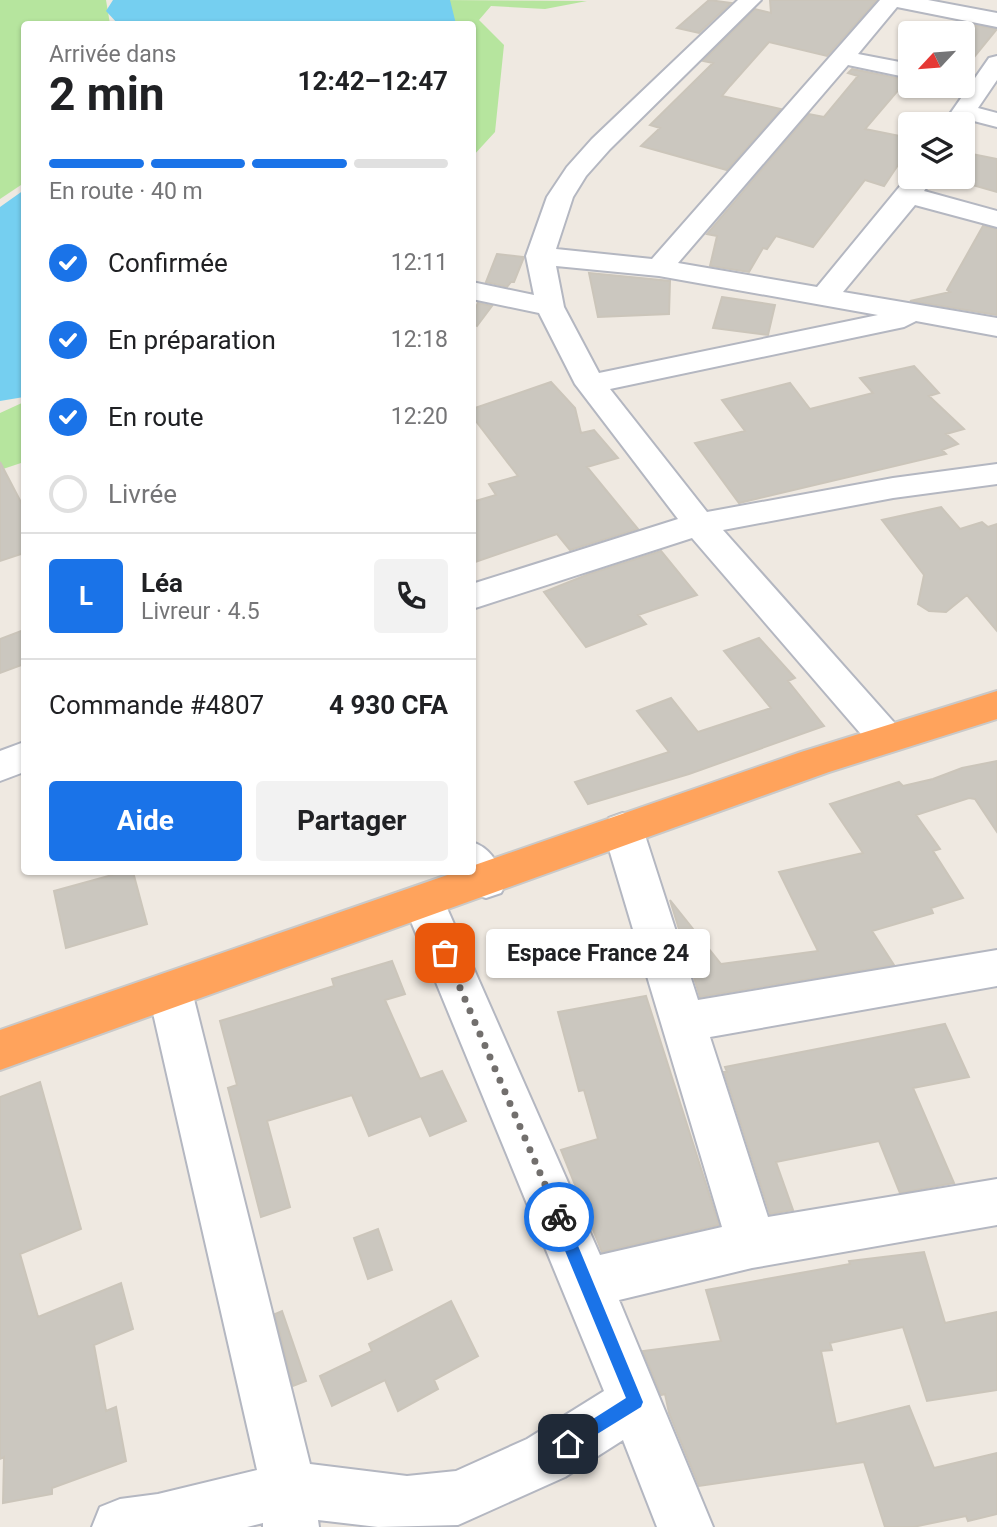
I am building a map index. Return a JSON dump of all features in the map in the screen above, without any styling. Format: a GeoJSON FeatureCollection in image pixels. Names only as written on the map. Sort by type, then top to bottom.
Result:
{"type":"FeatureCollection","features":[{"type":"Feature","properties":{"kind":"highway"},"geometry":{"type":"LineString","coordinates":[[479,869],[623,829],[886,738],[997,705]]}},
{"type":"Feature","properties":{"kind":"highway"},"geometry":{"type":"LineString","coordinates":[[0,1050],[424,902],[469,875]]}},
{"type":"Feature","properties":{"kind":"street"},"geometry":{"type":"LineString","coordinates":[[750,0],[576,172],[560,197],[540,256],[550,307],[590,384],[699,524],[886,738]]}},
{"type":"Feature","properties":{"kind":"street"},"geometry":{"type":"LineString","coordinates":[[659,268],[893,0],[997,20]]}},
{"type":"Feature","properties":{"kind":"street"},"geometry":{"type":"LineString","coordinates":[[841,57],[898,69]]}},
{"type":"Feature","properties":{"kind":"street"},"geometry":{"type":"LineString","coordinates":[[975,80],[997,63]]}},
{"type":"Feature","properties":{"kind":"street"},"geometry":{"type":"LineString","coordinates":[[975,119],[997,120]]}},
{"type":"Feature","properties":{"kind":"street"},"geometry":{"type":"LineString","coordinates":[[824,296],[913,189]]}},
{"type":"Feature","properties":{"kind":"street"},"geometry":{"type":"LineString","coordinates":[[922,189],[997,219]]}},
{"type":"Feature","properties":{"kind":"street"},"geometry":{"type":"LineString","coordinates":[[540,256],[659,268],[997,327]]}},
{"type":"Feature","properties":{"kind":"street"},"geometry":{"type":"LineString","coordinates":[[476,291],[550,307]]}},
{"type":"Feature","properties":{"kind":"street"},"geometry":{"type":"LineString","coordinates":[[590,384],[921,314]]}},
{"type":"Feature","properties":{"kind":"street"},"geometry":{"type":"LineString","coordinates":[[476,596],[699,524],[893,488],[997,474]]}},
{"type":"Feature","properties":{"kind":"street"},"geometry":{"type":"LineString","coordinates":[[0,766],[21,758]]}},
{"type":"Feature","properties":{"kind":"street"},"geometry":{"type":"LineString","coordinates":[[623,829],[752,1244]]}},
{"type":"Feature","properties":{"kind":"street"},"geometry":{"type":"LineString","coordinates":[[424,902],[587,1283],[685,1527]]}},
{"type":"Feature","properties":{"kind":"street"},"geometry":{"type":"LineString","coordinates":[[684,1023],[997,968]]}},
{"type":"Feature","properties":{"kind":"street"},"geometry":{"type":"LineString","coordinates":[[170,991],[290,1508]]}},
{"type":"Feature","properties":{"kind":"street"},"geometry":{"type":"LineString","coordinates":[[587,1283],[752,1244],[997,1202]]}},
{"type":"Feature","properties":{"kind":"street"},"geometry":{"type":"LineString","coordinates":[[120,1527],[290,1508],[407,1503],[458,1497],[546,1458],[636,1402]]}},
{"type":"Feature","properties":{"kind":"green space"},"geometry":{"type":"Polygon","coordinates":[[[0,0],[106,0],[110,21],[21,21],[21,185],[0,199],[0,0]]]}},
{"type":"Feature","properties":{"kind":"green space"},"geometry":{"type":"Polygon","coordinates":[[[440,0],[587,1],[545,9],[491,6],[479,20],[504,45],[495,132],[476,153],[476,21],[440,21],[440,0]]]}},
{"type":"Feature","properties":{"kind":"green space"},"geometry":{"type":"Polygon","coordinates":[[[21,403],[21,463],[0,470],[0,413],[21,403]]]}},
{"type":"Feature","properties":{"kind":"water"},"geometry":{"type":"Polygon","coordinates":[[[113,0],[450,0],[455,21],[115,21],[106,11],[113,0]]]}},
{"type":"Feature","properties":{"kind":"water"},"geometry":{"type":"Polygon","coordinates":[[[21,192],[21,398],[0,401],[0,207],[21,192]]]}},
{"type":"Feature","properties":{"kind":"building"},"geometry":{"type":"Polygon","coordinates":[[[709,0],[731,3],[699,33],[677,28],[709,0]]]}},
{"type":"Feature","properties":{"kind":"building"},"geometry":{"type":"Polygon","coordinates":[[[770,0],[877,0],[827,56],[769,42],[730,86],[722,96],[781,109],[727,170],[641,146],[660,128],[650,125],[713,63],[703,61],[755,9],[771,13],[770,0]]]}},
{"type":"Feature","properties":{"kind":"building"},"geometry":{"type":"Polygon","coordinates":[[[975,25],[997,29],[975,56],[975,25]]]}},
{"type":"Feature","properties":{"kind":"building"},"geometry":{"type":"Polygon","coordinates":[[[852,69],[898,78],[898,90],[865,129],[898,136],[898,165],[884,186],[865,180],[813,247],[776,236],[767,249],[763,248],[749,272],[710,266],[717,236],[707,234],[809,114],[824,117],[858,76],[848,73],[852,69]]]}},
{"type":"Feature","properties":{"kind":"building"},"geometry":{"type":"Polygon","coordinates":[[[975,155],[997,159],[997,192],[975,186],[975,155]]]}},
{"type":"Feature","properties":{"kind":"building"},"geometry":{"type":"Polygon","coordinates":[[[983,226],[997,229],[997,315],[910,301],[950,292],[947,290],[983,226]]]}},
{"type":"Feature","properties":{"kind":"building"},"geometry":{"type":"Polygon","coordinates":[[[497,254],[524,257],[514,282],[507,287],[486,282],[497,254]]]}},
{"type":"Feature","properties":{"kind":"building"},"geometry":{"type":"Polygon","coordinates":[[[589,273],[670,281],[669,314],[598,317],[589,273]]]}},
{"type":"Feature","properties":{"kind":"building"},"geometry":{"type":"Polygon","coordinates":[[[722,297],[775,305],[768,335],[713,328],[722,297]]]}},
{"type":"Feature","properties":{"kind":"building"},"geometry":{"type":"Polygon","coordinates":[[[478,303],[492,306],[477,326],[476,325],[478,303]]]}},
{"type":"Feature","properties":{"kind":"building"},"geometry":{"type":"Polygon","coordinates":[[[914,366],[939,393],[929,396],[964,429],[946,434],[958,444],[942,450],[946,454],[739,503],[695,443],[745,431],[722,400],[790,383],[810,409],[873,393],[860,378],[914,366]]]}},
{"type":"Feature","properties":{"kind":"building"},"geometry":{"type":"Polygon","coordinates":[[[551,382],[575,408],[581,433],[594,430],[618,458],[587,467],[638,529],[570,550],[557,534],[476,562],[476,501],[496,495],[489,484],[518,476],[476,421],[476,408],[551,382]]]}},
{"type":"Feature","properties":{"kind":"building"},"geometry":{"type":"Polygon","coordinates":[[[0,462],[21,502],[21,554],[0,561],[0,462]]]}},
{"type":"Feature","properties":{"kind":"building"},"geometry":{"type":"Polygon","coordinates":[[[941,507],[960,529],[982,522],[988,527],[997,524],[997,631],[967,595],[946,612],[929,611],[918,604],[924,575],[882,520],[941,507]]]}},
{"type":"Feature","properties":{"kind":"building"},"geometry":{"type":"Polygon","coordinates":[[[661,551],[697,595],[638,615],[646,624],[586,647],[544,592],[589,574],[661,551]]]}},
{"type":"Feature","properties":{"kind":"building"},"geometry":{"type":"Polygon","coordinates":[[[21,631],[21,665],[0,673],[0,639],[21,631]]]}},
{"type":"Feature","properties":{"kind":"building"},"geometry":{"type":"Polygon","coordinates":[[[759,638],[795,678],[788,681],[824,726],[689,774],[588,804],[575,782],[669,752],[637,711],[671,698],[698,732],[771,708],[724,651],[759,638]]]}},
{"type":"Feature","properties":{"kind":"building"},"geometry":{"type":"Polygon","coordinates":[[[997,761],[997,832],[975,799],[969,798],[916,815],[940,849],[933,851],[963,898],[931,908],[933,913],[872,931],[894,965],[700,997],[670,900],[721,964],[818,951],[779,872],[863,853],[830,804],[899,782],[903,786],[962,768],[997,761]]]}},
{"type":"Feature","properties":{"kind":"building"},"geometry":{"type":"Polygon","coordinates":[[[112,875],[134,875],[147,924],[66,948],[54,891],[112,875]]]}},
{"type":"Feature","properties":{"kind":"building"},"geometry":{"type":"Polygon","coordinates":[[[392,961],[405,994],[385,1000],[420,1079],[442,1071],[466,1121],[430,1136],[421,1116],[369,1136],[352,1095],[267,1121],[290,1207],[261,1217],[228,1088],[237,1085],[220,1021],[334,986],[332,979],[392,961]]]}},
{"type":"Feature","properties":{"kind":"building"},"geometry":{"type":"Polygon","coordinates":[[[646,996],[719,1225],[602,1252],[561,1150],[598,1139],[584,1090],[579,1091],[558,1012],[646,996]]]}},
{"type":"Feature","properties":{"kind":"building"},"geometry":{"type":"Polygon","coordinates":[[[945,1024],[969,1077],[913,1088],[954,1183],[900,1193],[879,1141],[776,1162],[793,1210],[770,1214],[724,1072],[727,1072],[725,1067],[945,1024]]]}},
{"type":"Feature","properties":{"kind":"building"},"geometry":{"type":"Polygon","coordinates":[[[40,1082],[81,1229],[20,1254],[38,1317],[121,1283],[133,1329],[94,1345],[106,1411],[116,1407],[126,1461],[52,1488],[52,1494],[3,1503],[4,1457],[0,1459],[0,1097],[40,1082]]]}},
{"type":"Feature","properties":{"kind":"building"},"geometry":{"type":"Polygon","coordinates":[[[378,1229],[392,1270],[368,1279],[354,1238],[378,1229]]]}},
{"type":"Feature","properties":{"kind":"building"},"geometry":{"type":"Polygon","coordinates":[[[924,1252],[945,1323],[997,1312],[997,1390],[927,1401],[903,1327],[830,1343],[832,1350],[821,1351],[836,1424],[909,1406],[934,1468],[997,1453],[997,1514],[968,1521],[966,1516],[913,1527],[885,1527],[864,1462],[699,1486],[669,1413],[665,1394],[661,1395],[643,1351],[721,1341],[706,1290],[850,1264],[849,1261],[924,1252]]]}},
{"type":"Feature","properties":{"kind":"building"},"geometry":{"type":"Polygon","coordinates":[[[451,1301],[478,1356],[434,1380],[438,1389],[398,1411],[385,1380],[332,1406],[320,1376],[372,1351],[369,1344],[451,1301]]]}},
{"type":"Feature","properties":{"kind":"building"},"geometry":{"type":"Polygon","coordinates":[[[282,1311],[306,1381],[293,1386],[275,1314],[282,1311]]]}},
{"type":"Feature","properties":{"kind":"way so far"},"geometry":{"type":"LineString","coordinates":[[445,953],[559,1217]]}},
{"type":"Feature","properties":{"kind":"place","name":"Espace France 24"},"geometry":{"type":"Point","coordinates":[445,953]}},
{"type":"Feature","properties":{"kind":"route"},"geometry":{"type":"LineString","coordinates":[[559,1217],[636,1402],[568,1444]]}}]}
